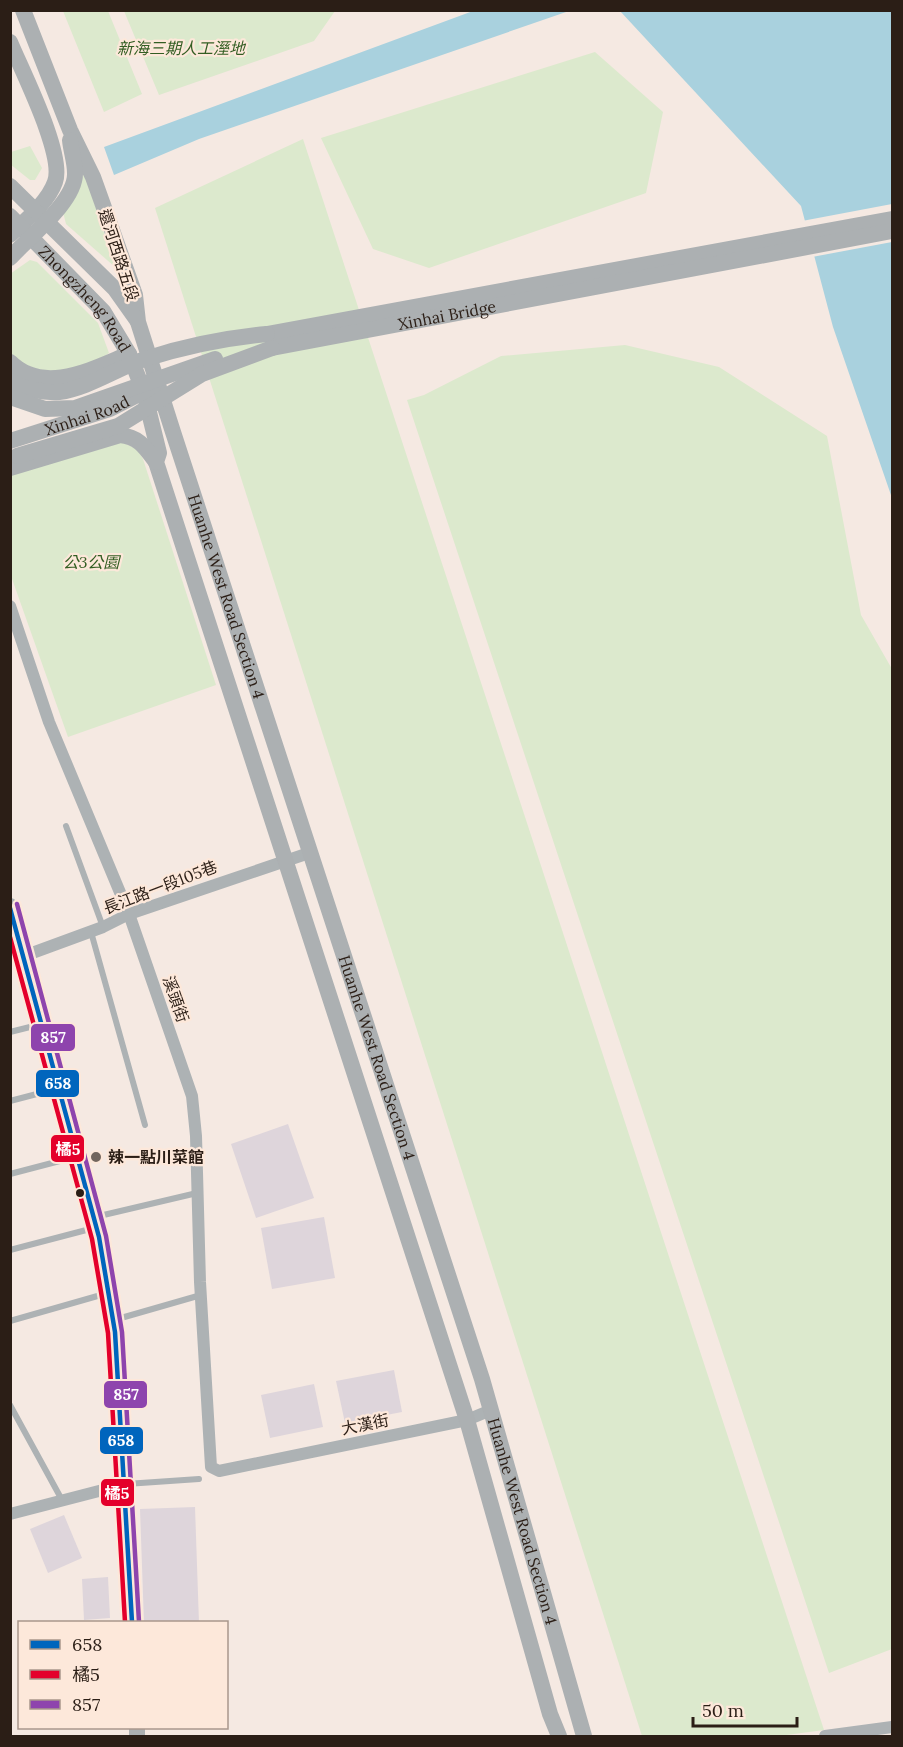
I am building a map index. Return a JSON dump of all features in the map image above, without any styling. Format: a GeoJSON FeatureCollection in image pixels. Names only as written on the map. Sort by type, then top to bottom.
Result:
{"type":"FeatureCollection","features":[{"type":"Feature","properties":{"kind":"street"},"geometry":{"type":"LineString","coordinates":[[10,258],[17,229],[61,205],[72,189],[75,173],[70,130],[23,10]]}},
{"type":"Feature","properties":{"kind":"street"},"geometry":{"type":"LineString","coordinates":[[10,42],[54,149],[58,168],[56,182],[40,215]]}},
{"type":"Feature","properties":{"kind":"street","name":"還河西路五段"},"geometry":{"type":"LineString","coordinates":[[70,130],[101,198],[135,295],[138,322],[159,383]]}},
{"type":"Feature","properties":{"kind":"street","name":"Zhongzheng Road"},"geometry":{"type":"LineString","coordinates":[[10,186],[115,289],[138,322]]}},
{"type":"Feature","properties":{"kind":"street","name":"Xinhai Bridge"},"geometry":{"type":"LineString","coordinates":[[10,381],[35,390],[59,392],[85,384],[145,359],[225,338],[346,320],[892,219]]}},
{"type":"Feature","properties":{"kind":"street","name":"Zhongzheng Road"},"geometry":{"type":"LineString","coordinates":[[17,229],[103,311],[129,354],[144,392]]}},
{"type":"Feature","properties":{"kind":"street","name":"Xinhai Bridge"},"geometry":{"type":"LineString","coordinates":[[10,397],[45,409],[75,408],[204,362],[892,231]]}},
{"type":"Feature","properties":{"kind":"street"},"geometry":{"type":"LineString","coordinates":[[12,456],[118,426],[202,374],[272,348]]}},
{"type":"Feature","properties":{"kind":"street"},"geometry":{"type":"LineString","coordinates":[[10,362],[33,375],[55,379],[78,375],[129,354]]}},
{"type":"Feature","properties":{"kind":"street","name":"Xinhai Road"},"geometry":{"type":"LineString","coordinates":[[12,456],[159,383]]}},
{"type":"Feature","properties":{"kind":"street","name":"Huanhe West Road Section 4"},"geometry":{"type":"LineString","coordinates":[[159,383],[309,853],[336,926],[381,1073],[491,1410],[584,1737]]}},
{"type":"Feature","properties":{"kind":"street","name":"Huanhe West Road Section 4"},"geometry":{"type":"LineString","coordinates":[[144,392],[159,453],[156,462],[467,1420],[550,1714],[560,1737]]}},
{"type":"Feature","properties":{"kind":"street"},"geometry":{"type":"LineString","coordinates":[[12,456],[120,435],[133,436],[143,444],[156,462]]}},
{"type":"Feature","properties":{"kind":"street","name":"溪頭街"},"geometry":{"type":"LineString","coordinates":[[10,606],[49,722],[129,914],[192,1096],[208,1425]]}},
{"type":"Feature","properties":{"kind":"street","name":"長江路一段105巷"},"geometry":{"type":"LineString","coordinates":[[17,958],[97,929],[129,914],[309,853]]}},
{"type":"Feature","properties":{"kind":"street"},"geometry":{"type":"LineString","coordinates":[[10,906],[17,958],[42,1024],[79,1156],[96,1222],[109,1293],[126,1484],[132,1621]]}},
{"type":"Feature","properties":{"kind":"street","name":"大漢街"},"geometry":{"type":"LineString","coordinates":[[208,1425],[211,1467],[219,1471],[467,1420],[491,1410]]}},
{"type":"Feature","properties":{"kind":"street"},"geometry":{"type":"LineString","coordinates":[[10,1514],[126,1484]]}},
{"type":"Feature","properties":{"kind":"street"},"geometry":{"type":"LineString","coordinates":[[825,1737],[892,1727]]}},
{"type":"Feature","properties":{"kind":"lane"},"geometry":{"type":"LineString","coordinates":[[66,826],[97,929],[145,1125]]}},
{"type":"Feature","properties":{"kind":"lane"},"geometry":{"type":"LineString","coordinates":[[10,1032],[42,1024]]}},
{"type":"Feature","properties":{"kind":"lane"},"geometry":{"type":"LineString","coordinates":[[10,1101],[60,1088]]}},
{"type":"Feature","properties":{"kind":"lane"},"geometry":{"type":"LineString","coordinates":[[10,1174],[79,1156]]}},
{"type":"Feature","properties":{"kind":"lane"},"geometry":{"type":"LineString","coordinates":[[10,1250],[197,1193]]}},
{"type":"Feature","properties":{"kind":"lane"},"geometry":{"type":"LineString","coordinates":[[10,1321],[109,1293]]}},
{"type":"Feature","properties":{"kind":"lane"},"geometry":{"type":"LineString","coordinates":[[113,1320],[201,1295]]}},
{"type":"Feature","properties":{"kind":"lane"},"geometry":{"type":"LineString","coordinates":[[10,1405],[63,1500]]}},
{"type":"Feature","properties":{"kind":"lane"},"geometry":{"type":"LineString","coordinates":[[126,1484],[200,1479]]}},
{"type":"Feature","properties":{"kind":"green space"},"geometry":{"type":"Polygon","coordinates":[[[63,11],[108,11],[142,94],[104,112],[63,11]]]}},
{"type":"Feature","properties":{"kind":"green space","name":"新海三期人工溼地"},"geometry":{"type":"Polygon","coordinates":[[[124,11],[335,11],[314,41],[159,95],[124,11]]]}},
{"type":"Feature","properties":{"kind":"green space"},"geometry":{"type":"Polygon","coordinates":[[[595,52],[663,112],[646,193],[429,268],[373,249],[321,138],[595,52]]]}},
{"type":"Feature","properties":{"kind":"green space"},"geometry":{"type":"Polygon","coordinates":[[[303,139],[824,1730],[779,1736],[642,1736],[155,208],[303,139]]]}},
{"type":"Feature","properties":{"kind":"green space"},"geometry":{"type":"Polygon","coordinates":[[[30,146],[42,168],[35,180],[30,180],[10,164],[11,152],[30,146]]]}},
{"type":"Feature","properties":{"kind":"green space"},"geometry":{"type":"Polygon","coordinates":[[[83,175],[86,177],[115,267],[66,224],[63,212],[83,175]]]}},
{"type":"Feature","properties":{"kind":"green space"},"geometry":{"type":"Polygon","coordinates":[[[30,260],[37,262],[98,323],[109,353],[95,363],[47,373],[11,359],[10,274],[30,260]]]}},
{"type":"Feature","properties":{"kind":"green space"},"geometry":{"type":"Polygon","coordinates":[[[625,345],[719,367],[827,436],[861,615],[892,669],[892,1649],[829,1673],[407,400],[424,395],[501,356],[625,345]]]}},
{"type":"Feature","properties":{"kind":"green space","name":"公3公園"},"geometry":{"type":"Polygon","coordinates":[[[117,440],[137,449],[143,459],[216,685],[68,737],[11,576],[11,473],[117,440]]]}},
{"type":"Feature","properties":{"kind":"water"},"geometry":{"type":"Polygon","coordinates":[[[473,11],[569,11],[199,139],[114,175],[104,147],[473,11]]]}},
{"type":"Feature","properties":{"kind":"water"},"geometry":{"type":"Polygon","coordinates":[[[620,11],[892,11],[892,498],[833,327],[801,206],[620,11]]]}},
{"type":"Feature","properties":{"kind":"pier"},"geometry":{"type":"Polygon","coordinates":[[[892,204],[892,242],[812,257],[802,221],[892,204]]]}},
{"type":"Feature","properties":{"kind":"building"},"geometry":{"type":"Polygon","coordinates":[[[288,1124],[314,1198],[256,1218],[231,1144],[288,1124]]]}},
{"type":"Feature","properties":{"kind":"building"},"geometry":{"type":"Polygon","coordinates":[[[324,1217],[335,1278],[272,1289],[261,1228],[324,1217]]]}},
{"type":"Feature","properties":{"kind":"building"},"geometry":{"type":"Polygon","coordinates":[[[394,1370],[402,1412],[345,1423],[336,1381],[394,1370]]]}},
{"type":"Feature","properties":{"kind":"building"},"geometry":{"type":"Polygon","coordinates":[[[314,1384],[323,1427],[270,1438],[261,1395],[314,1384]]]}},
{"type":"Feature","properties":{"kind":"building"},"geometry":{"type":"Polygon","coordinates":[[[195,1507],[199,1621],[144,1621],[140,1509],[195,1507]]]}},
{"type":"Feature","properties":{"kind":"building"},"geometry":{"type":"Polygon","coordinates":[[[64,1515],[82,1558],[48,1573],[30,1529],[64,1515]]]}},
{"type":"Feature","properties":{"kind":"building"},"geometry":{"type":"Polygon","coordinates":[[[108,1577],[110,1618],[84,1620],[82,1579],[108,1577]]]}},
{"type":"Feature","properties":{"kind":"transit line","name":"857"},"geometry":{"type":"LineString","coordinates":[[17,904],[106,1236],[122,1332],[139,1621]]}},
{"type":"Feature","properties":{"kind":"transit line","name":"658"},"geometry":{"type":"LineString","coordinates":[[10,908],[99,1237],[115,1332],[132,1621]]}},
{"type":"Feature","properties":{"kind":"transit line","name":"橘5"},"geometry":{"type":"LineString","coordinates":[[10,937],[92,1239],[108,1333],[125,1621]]}},
{"type":"Feature","properties":{"kind":"place","name":"辣一點川菜館"},"geometry":{"type":"Point","coordinates":[96,1157]}}]}
